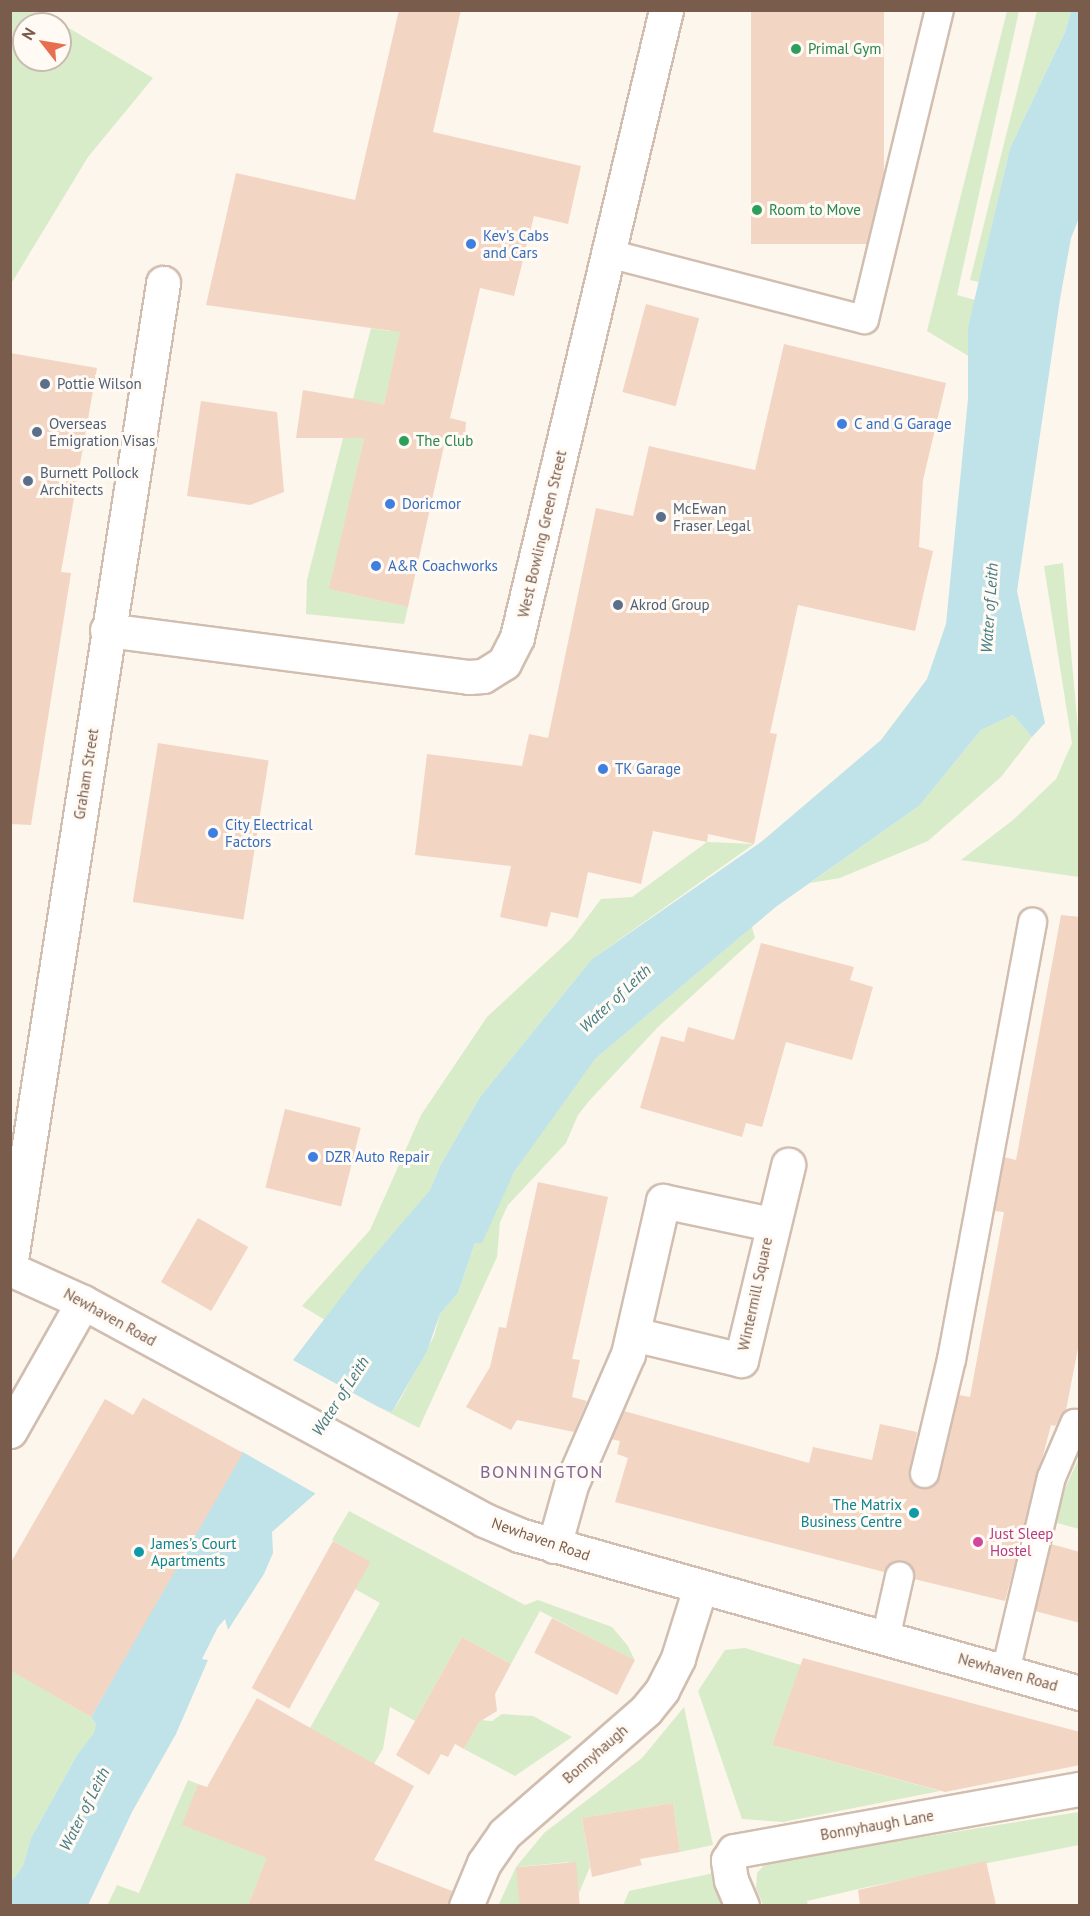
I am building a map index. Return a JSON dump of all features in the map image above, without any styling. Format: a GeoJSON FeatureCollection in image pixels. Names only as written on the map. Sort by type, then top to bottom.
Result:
{"type":"FeatureCollection","features":[{"type":"Feature","properties":{"kind":"street","name":"West Bowling Green Street"},"geometry":{"type":"LineString","coordinates":[[107,630],[469,677],[493,672],[504,663],[517,637],[666,10]]}},
{"type":"Feature","properties":{"kind":"street","name":"Graham Street"},"geometry":{"type":"LineString","coordinates":[[10,1267],[107,630],[163,283]]}},
{"type":"Feature","properties":{"kind":"street","name":"Wintermill Square"},"geometry":{"type":"LineString","coordinates":[[633,1334],[741,1360],[771,1224],[788,1165]]}},
{"type":"Feature","properties":{"kind":"street","name":"Wintermill Square"},"geometry":{"type":"LineString","coordinates":[[554,1546],[571,1485],[633,1334],[663,1202],[771,1224]]}},
{"type":"Feature","properties":{"kind":"street","name":"Newhaven Road"},"geometry":{"type":"LineString","coordinates":[[10,1267],[83,1302],[484,1520],[554,1546],[1080,1693]]}},
{"type":"Feature","properties":{"kind":"street"},"geometry":{"type":"LineString","coordinates":[[10,1431],[83,1302]]}},
{"type":"Feature","properties":{"kind":"street","name":"Bonnyhaugh"},"geometry":{"type":"LineString","coordinates":[[466,1905],[484,1863],[504,1834],[646,1710],[662,1690],[681,1649],[700,1588]]}},
{"type":"Feature","properties":{"kind":"street","name":"Bonnyhaugh Lane"},"geometry":{"type":"LineString","coordinates":[[742,1905],[731,1880],[728,1860],[734,1851],[1080,1789]]}},
{"type":"Feature","properties":{"kind":"lane"},"geometry":{"type":"LineString","coordinates":[[608,254],[864,319],[939,10]]}},
{"type":"Feature","properties":{"kind":"lane"},"geometry":{"type":"LineString","coordinates":[[924,1473],[951,1359],[1032,921]]}},
{"type":"Feature","properties":{"kind":"lane"},"geometry":{"type":"LineString","coordinates":[[1005,1671],[1051,1477],[1074,1423]]}},
{"type":"Feature","properties":{"kind":"lane"},"geometry":{"type":"LineString","coordinates":[[885,1638],[899,1576]]}},
{"type":"Feature","properties":{"kind":"green space"},"geometry":{"type":"Polygon","coordinates":[[[11,10],[42,12],[12,12],[12,72],[72,72],[72,30],[153,78],[88,157],[11,284],[11,10]]]}},
{"type":"Feature","properties":{"kind":"green space"},"geometry":{"type":"Polygon","coordinates":[[[1007,11],[1019,11],[957,295],[975,300],[968,327],[970,357],[927,331],[1007,11]]]}},
{"type":"Feature","properties":{"kind":"green space"},"geometry":{"type":"Polygon","coordinates":[[[1037,11],[1071,11],[1065,32],[1010,148],[979,282],[970,280],[1037,11]]]}},
{"type":"Feature","properties":{"kind":"green space"},"geometry":{"type":"Polygon","coordinates":[[[416,215],[412,284],[384,404],[372,402],[330,589],[408,607],[404,624],[306,614],[307,580],[371,328],[389,331],[416,215]]]}},
{"type":"Feature","properties":{"kind":"green space"},"geometry":{"type":"Polygon","coordinates":[[[1063,563],[1079,740],[1079,877],[961,860],[1013,820],[1056,779],[1072,743],[1044,566],[1063,563]]]}},
{"type":"Feature","properties":{"kind":"green space"},"geometry":{"type":"Polygon","coordinates":[[[1013,715],[1032,737],[1001,777],[928,841],[840,878],[810,883],[919,806],[981,730],[1013,715]]]}},
{"type":"Feature","properties":{"kind":"green space"},"geometry":{"type":"Polygon","coordinates":[[[707,842],[754,844],[592,959],[480,1097],[440,1166],[430,1190],[325,1320],[302,1306],[370,1230],[421,1115],[487,1017],[571,939],[601,899],[632,897],[707,842]]]}},
{"type":"Feature","properties":{"kind":"green space"},"geometry":{"type":"Polygon","coordinates":[[[752,927],[755,938],[658,1027],[589,1101],[578,1115],[566,1143],[508,1205],[500,1222],[497,1257],[419,1428],[380,1408],[392,1412],[401,1398],[434,1336],[440,1314],[458,1293],[475,1243],[514,1172],[568,1093],[595,1059],[752,927]]]}},
{"type":"Feature","properties":{"kind":"green space"},"geometry":{"type":"Polygon","coordinates":[[[1079,1458],[1079,1529],[1050,1521],[1079,1458]]]}},
{"type":"Feature","properties":{"kind":"green space"},"geometry":{"type":"Polygon","coordinates":[[[349,1511],[525,1605],[538,1600],[612,1627],[628,1646],[635,1661],[540,1611],[511,1664],[462,1637],[415,1721],[390,1707],[383,1749],[374,1764],[310,1728],[380,1603],[355,1589],[370,1562],[332,1540],[349,1511]]]}},
{"type":"Feature","properties":{"kind":"green space"},"geometry":{"type":"Polygon","coordinates":[[[745,1648],[801,1665],[772,1745],[940,1791],[783,1822],[742,1819],[698,1691],[725,1650],[745,1648]]]}},
{"type":"Feature","properties":{"kind":"green space"},"geometry":{"type":"Polygon","coordinates":[[[11,1670],[91,1717],[96,1724],[95,1733],[77,1755],[31,1838],[23,1866],[11,1882],[11,1670]]]}},
{"type":"Feature","properties":{"kind":"green space"},"geometry":{"type":"Polygon","coordinates":[[[684,1707],[713,1845],[680,1852],[673,1803],[582,1818],[590,1867],[579,1893],[571,1894],[569,1862],[517,1867],[520,1905],[498,1906],[516,1867],[544,1833],[642,1758],[684,1707]]]}},
{"type":"Feature","properties":{"kind":"green space"},"geometry":{"type":"Polygon","coordinates":[[[502,1714],[533,1716],[572,1737],[515,1776],[464,1749],[480,1720],[492,1721],[502,1714]]]}},
{"type":"Feature","properties":{"kind":"green space"},"geometry":{"type":"Polygon","coordinates":[[[188,1780],[198,1784],[183,1825],[276,1861],[257,1883],[248,1905],[107,1906],[117,1885],[139,1893],[188,1780]]]}},
{"type":"Feature","properties":{"kind":"green space"},"geometry":{"type":"Polygon","coordinates":[[[1079,1812],[1079,1845],[867,1887],[807,1901],[808,1905],[763,1905],[756,1888],[757,1873],[767,1862],[1079,1812]]]}},
{"type":"Feature","properties":{"kind":"green space"},"geometry":{"type":"Polygon","coordinates":[[[714,1873],[726,1906],[623,1906],[629,1891],[714,1873]]]}},
{"type":"Feature","properties":{"kind":"water","name":"Water of Leith"},"geometry":{"type":"Polygon","coordinates":[[[1071,11],[1079,11],[1079,218],[1071,238],[1060,299],[1017,591],[1045,723],[1032,737],[1013,715],[981,730],[919,806],[777,906],[595,1059],[514,1172],[482,1243],[475,1243],[458,1293],[440,1314],[427,1351],[392,1412],[380,1408],[316,1493],[272,1532],[273,1553],[264,1574],[228,1630],[225,1619],[218,1627],[202,1659],[208,1660],[176,1734],[132,1812],[88,1905],[11,1906],[11,1882],[23,1866],[31,1838],[77,1755],[94,1733],[96,1724],[91,1717],[293,1360],[362,1270],[430,1190],[440,1166],[480,1097],[592,959],[761,842],[881,740],[927,679],[946,624],[968,399],[968,327],[1010,148],[1065,32],[1071,11]]]}},
{"type":"Feature","properties":{"kind":"pier"},"geometry":{"type":"Polygon","coordinates":[[[291,1359],[393,1415],[381,1411],[318,1495],[241,1451],[291,1359]]]}},
{"type":"Feature","properties":{"kind":"building"},"geometry":{"type":"Polygon","coordinates":[[[399,10],[461,10],[433,132],[581,166],[568,224],[534,216],[514,296],[480,288],[450,418],[466,422],[465,437],[446,437],[408,607],[329,589],[364,438],[296,438],[303,390],[384,404],[400,332],[206,305],[236,173],[355,200],[399,10]]]}},
{"type":"Feature","properties":{"kind":"building"},"geometry":{"type":"Polygon","coordinates":[[[751,10],[884,10],[884,244],[751,244],[751,10]]]}},
{"type":"Feature","properties":{"kind":"building"},"geometry":{"type":"Polygon","coordinates":[[[646,304],[699,318],[676,406],[622,392],[646,304]]]}},
{"type":"Feature","properties":{"kind":"building"},"geometry":{"type":"Polygon","coordinates":[[[784,344],[946,383],[923,480],[919,547],[933,551],[915,631],[798,605],[770,733],[777,734],[754,844],[708,834],[707,842],[653,831],[641,884],[588,872],[578,918],[551,912],[547,927],[500,917],[511,866],[415,855],[427,754],[522,766],[529,734],[548,738],[596,508],[633,516],[649,446],[755,470],[784,344]]]}},
{"type":"Feature","properties":{"kind":"building"},"geometry":{"type":"Polygon","coordinates":[[[10,353],[97,368],[61,572],[71,573],[31,825],[10,824],[10,353]]]}},
{"type":"Feature","properties":{"kind":"building"},"geometry":{"type":"Polygon","coordinates":[[[201,401],[277,412],[284,492],[250,505],[187,496],[201,401]]]}},
{"type":"Feature","properties":{"kind":"building"},"geometry":{"type":"Polygon","coordinates":[[[158,743],[269,761],[243,920],[133,902],[158,743]]]}},
{"type":"Feature","properties":{"kind":"building"},"geometry":{"type":"Polygon","coordinates":[[[1061,915],[1080,917],[1080,1338],[1066,1410],[1055,1426],[1051,1425],[1005,1601],[914,1579],[914,1571],[903,1561],[894,1561],[884,1572],[615,1502],[628,1458],[617,1454],[620,1441],[611,1439],[624,1411],[809,1463],[813,1447],[872,1460],[880,1424],[917,1432],[909,1478],[921,1488],[936,1483],[959,1395],[970,1397],[1004,1212],[994,1211],[1004,1157],[1016,1160],[1061,915]]]}},
{"type":"Feature","properties":{"kind":"building"},"geometry":{"type":"Polygon","coordinates":[[[761,943],[854,967],[850,980],[873,987],[852,1060],[786,1042],[762,1127],[746,1123],[742,1137],[640,1108],[661,1036],[684,1042],[688,1027],[734,1040],[761,943]]]}},
{"type":"Feature","properties":{"kind":"building"},"geometry":{"type":"Polygon","coordinates":[[[285,1109],[361,1128],[341,1206],[265,1188],[285,1109]]]}},
{"type":"Feature","properties":{"kind":"building"},"geometry":{"type":"Polygon","coordinates":[[[538,1182],[608,1197],[572,1359],[580,1360],[572,1397],[587,1401],[574,1432],[517,1420],[511,1430],[466,1407],[490,1367],[499,1327],[506,1328],[538,1182]]]}},
{"type":"Feature","properties":{"kind":"building"},"geometry":{"type":"Polygon","coordinates":[[[198,1218],[248,1247],[211,1311],[161,1282],[198,1218]]]}},
{"type":"Feature","properties":{"kind":"building","name":"James's Court Apartments"},"geometry":{"type":"Polygon","coordinates":[[[143,1398],[243,1453],[91,1717],[10,1670],[10,1564],[105,1399],[133,1415],[143,1398]]]}},
{"type":"Feature","properties":{"kind":"building"},"geometry":{"type":"Polygon","coordinates":[[[333,1541],[371,1562],[289,1709],[252,1688],[333,1541]]]}},
{"type":"Feature","properties":{"kind":"building"},"geometry":{"type":"Polygon","coordinates":[[[1051,1544],[1080,1552],[1080,1623],[1035,1611],[1051,1544]]]}},
{"type":"Feature","properties":{"kind":"building"},"geometry":{"type":"Polygon","coordinates":[[[552,1618],[635,1660],[617,1695],[534,1653],[552,1618]]]}},
{"type":"Feature","properties":{"kind":"building"},"geometry":{"type":"Polygon","coordinates":[[[462,1637],[511,1664],[495,1694],[497,1711],[479,1722],[464,1749],[455,1744],[448,1757],[441,1754],[429,1775],[396,1755],[462,1637]]]}},
{"type":"Feature","properties":{"kind":"building"},"geometry":{"type":"Polygon","coordinates":[[[803,1658],[1080,1732],[1080,1765],[945,1792],[772,1745],[803,1658]]]}},
{"type":"Feature","properties":{"kind":"building"},"geometry":{"type":"Polygon","coordinates":[[[257,1698],[414,1786],[374,1860],[452,1891],[448,1905],[248,1905],[267,1858],[182,1825],[198,1784],[207,1787],[257,1698]]]}},
{"type":"Feature","properties":{"kind":"building"},"geometry":{"type":"Polygon","coordinates":[[[673,1803],[680,1852],[640,1859],[642,1865],[592,1877],[582,1818],[673,1803]]]}},
{"type":"Feature","properties":{"kind":"building"},"geometry":{"type":"Polygon","coordinates":[[[986,1861],[996,1905],[860,1905],[858,1890],[986,1861]]]}},
{"type":"Feature","properties":{"kind":"building"},"geometry":{"type":"Polygon","coordinates":[[[576,1862],[580,1905],[520,1906],[516,1867],[576,1862]]]}},
{"type":"Feature","properties":{"kind":"place","name":"Primal Gym"},"geometry":{"type":"Point","coordinates":[796,49]}},
{"type":"Feature","properties":{"kind":"place","name":"Room to Move"},"geometry":{"type":"Point","coordinates":[757,210]}},
{"type":"Feature","properties":{"kind":"place","name":"Kev's Cabs and Cars"},"geometry":{"type":"Point","coordinates":[471,244]}},
{"type":"Feature","properties":{"kind":"place","name":"Pottie Wilson"},"geometry":{"type":"Point","coordinates":[45,384]}},
{"type":"Feature","properties":{"kind":"place","name":"C and G Garage"},"geometry":{"type":"Point","coordinates":[842,424]}},
{"type":"Feature","properties":{"kind":"place","name":"Overseas Emigration Visas"},"geometry":{"type":"Point","coordinates":[37,432]}},
{"type":"Feature","properties":{"kind":"place","name":"The Club"},"geometry":{"type":"Point","coordinates":[404,441]}},
{"type":"Feature","properties":{"kind":"place","name":"Burnett Pollock Architects"},"geometry":{"type":"Point","coordinates":[28,481]}},
{"type":"Feature","properties":{"kind":"place","name":"Doricmor"},"geometry":{"type":"Point","coordinates":[390,504]}},
{"type":"Feature","properties":{"kind":"place","name":"McEwan Fraser Legal"},"geometry":{"type":"Point","coordinates":[661,517]}},
{"type":"Feature","properties":{"kind":"place","name":"A&R Coachworks"},"geometry":{"type":"Point","coordinates":[376,566]}},
{"type":"Feature","properties":{"kind":"place","name":"Akrod Group"},"geometry":{"type":"Point","coordinates":[618,605]}},
{"type":"Feature","properties":{"kind":"place","name":"TK Garage"},"geometry":{"type":"Point","coordinates":[603,769]}},
{"type":"Feature","properties":{"kind":"place","name":"City Electrical Factors"},"geometry":{"type":"Point","coordinates":[213,833]}},
{"type":"Feature","properties":{"kind":"place","name":"DZR Auto Repair"},"geometry":{"type":"Point","coordinates":[313,1157]}},
{"type":"Feature","properties":{"kind":"place","name":"The Matrix Business Centre"},"geometry":{"type":"Point","coordinates":[914,1513]}},
{"type":"Feature","properties":{"kind":"place","name":"Just Sleep Hostel"},"geometry":{"type":"Point","coordinates":[978,1542]}},
{"type":"Feature","properties":{"kind":"place","name":"James's Court Apartments"},"geometry":{"type":"Point","coordinates":[139,1552]}},
{"type":"Feature","properties":{"kind":"district","name":"BONNINGTON"},"geometry":{"type":"Point","coordinates":[542,1472]}}]}
